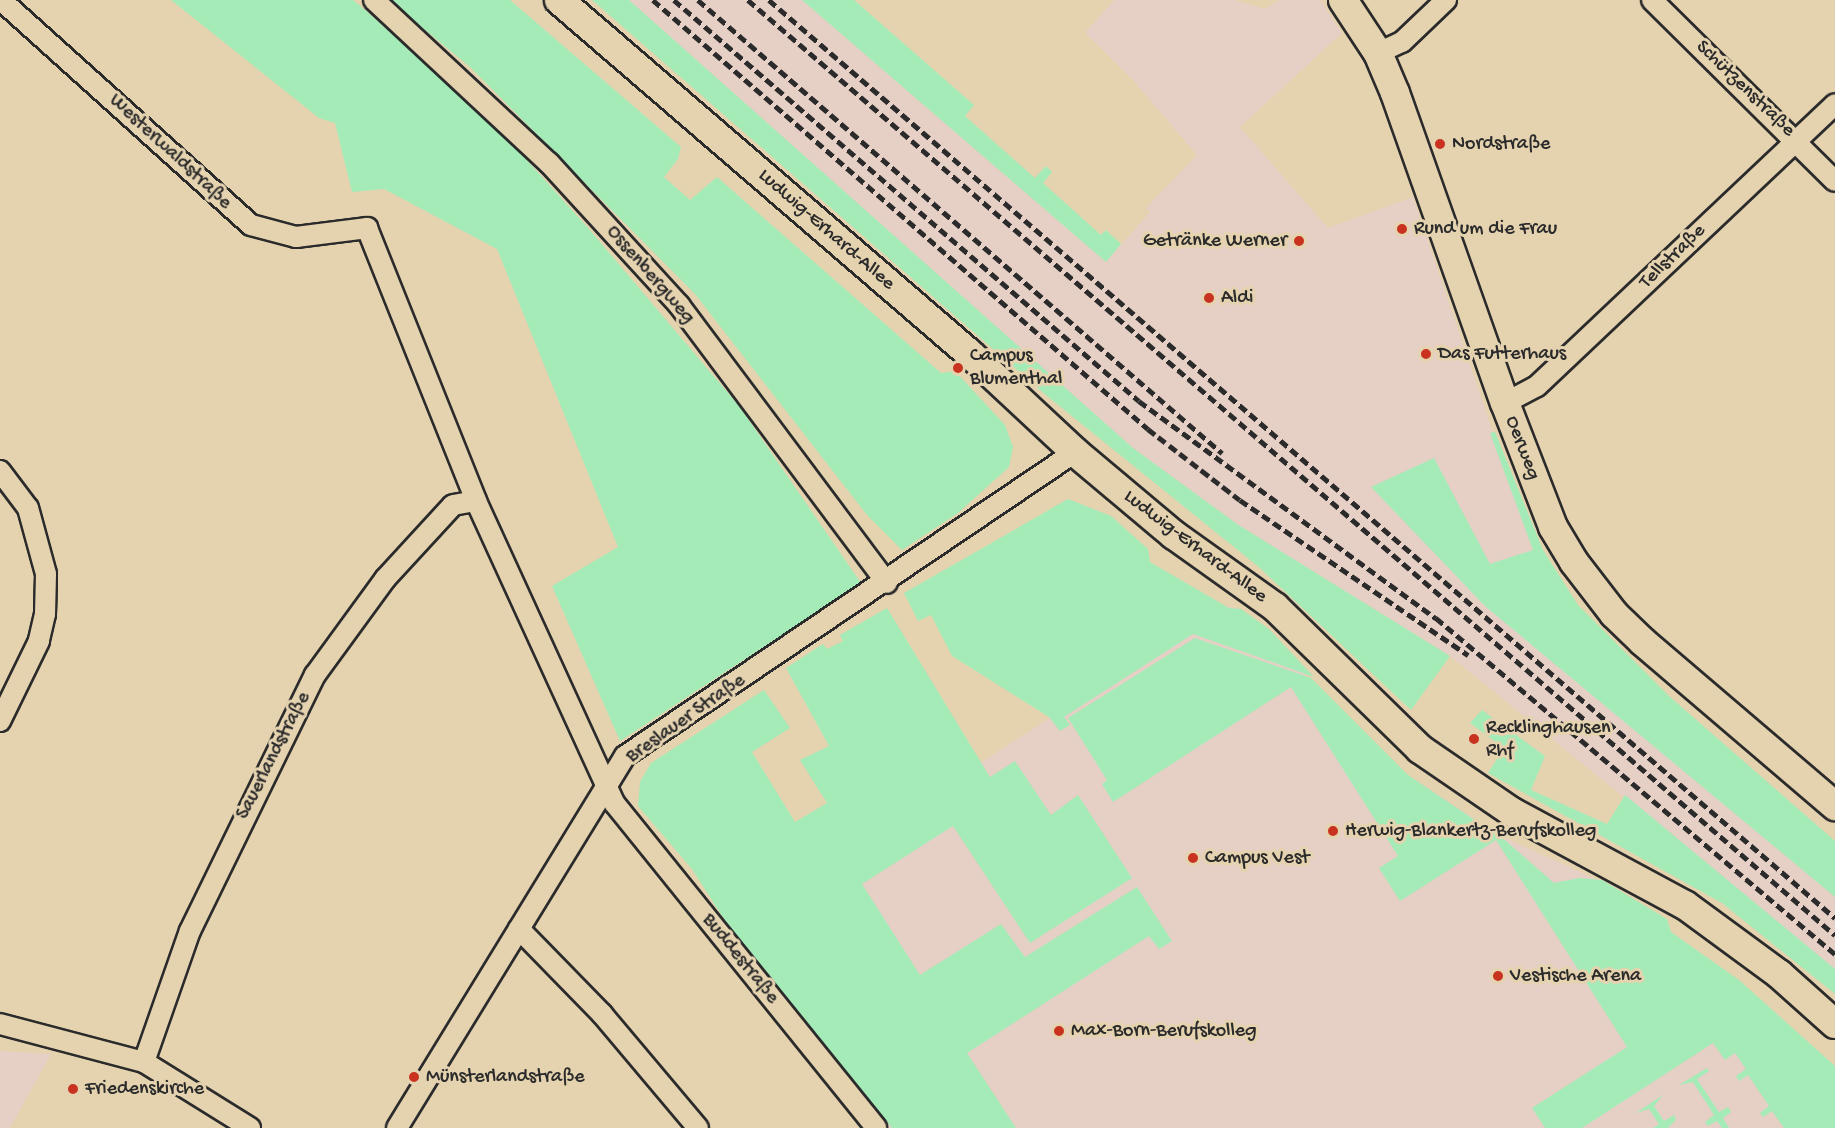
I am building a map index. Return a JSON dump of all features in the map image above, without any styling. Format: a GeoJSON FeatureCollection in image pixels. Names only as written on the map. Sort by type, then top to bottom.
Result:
{"type":"FeatureCollection","features":[{"type":"Feature","properties":{"kind":"main road","name":"Ludwig-Erhard-Allee"},"geometry":{"type":"LineString","coordinates":[[559,0],[970,354],[1075,453],[1174,535],[1275,607],[1420,749],[1512,812],[1685,905],[1779,974],[1835,1024]]}},
{"type":"Feature","properties":{"kind":"main road","name":"Oerweg"},"geometry":{"type":"LineString","coordinates":[[1343,0],[1378,53],[1505,403],[1553,527],[1593,590],[1699,693],[1835,806]]}},
{"type":"Feature","properties":{"kind":"street","name":"Westerwaldstraße"},"geometry":{"type":"LineString","coordinates":[[1,0],[251,225],[296,237],[367,228],[476,501]]}},
{"type":"Feature","properties":{"kind":"street","name":"Ossenbergweg"},"geometry":{"type":"LineString","coordinates":[[374,0],[549,163],[679,304],[887,583]]}},
{"type":"Feature","properties":{"kind":"street"},"geometry":{"type":"LineString","coordinates":[[1378,53],[1402,42],[1446,0]]}},
{"type":"Feature","properties":{"kind":"street","name":"Schützenstraße"},"geometry":{"type":"LineString","coordinates":[[1652,0],[1797,139],[1835,181]]}},
{"type":"Feature","properties":{"kind":"street","name":"Tellstraße"},"geometry":{"type":"LineString","coordinates":[[1505,403],[1537,386],[1835,104]]}},
{"type":"Feature","properties":{"kind":"street","name":"Breslauer Straße"},"geometry":{"type":"LineString","coordinates":[[397,1128],[626,756],[887,583],[1075,453]]}},
{"type":"Feature","properties":{"kind":"street"},"geometry":{"type":"LineString","coordinates":[[0,471],[28,508],[46,574],[45,614],[39,641],[0,721]]}},
{"type":"Feature","properties":{"kind":"street"},"geometry":{"type":"LineString","coordinates":[[476,501],[607,789]]}},
{"type":"Feature","properties":{"kind":"street","name":"Sauerlandstraße"},"geometry":{"type":"LineString","coordinates":[[144,1062],[190,931],[315,675],[385,579],[453,505],[476,501]]}},
{"type":"Feature","properties":{"kind":"street","name":"Buddestraße"},"geometry":{"type":"LineString","coordinates":[[607,789],[876,1128]]}},
{"type":"Feature","properties":{"kind":"street"},"geometry":{"type":"LineString","coordinates":[[519,929],[602,1014],[698,1128]]}},
{"type":"Feature","properties":{"kind":"street"},"geometry":{"type":"LineString","coordinates":[[0,1024],[144,1062],[250,1128]]}},
{"type":"Feature","properties":{"kind":"shaded area"},"geometry":{"type":"Polygon","coordinates":[[[629,0],[802,0],[1106,262],[1150,212],[1146,208],[1197,155],[1132,79],[1085,33],[1114,0],[1235,0],[1265,9],[1279,0],[1320,0],[1342,33],[1240,127],[1328,228],[1413,197],[1533,550],[1490,565],[1434,459],[1486,606],[1835,897],[1835,969],[1450,656],[1237,524],[1133,448],[629,0]]]}},
{"type":"Feature","properties":{"kind":"shaded area","name":"Campus Vest"},"geometry":{"type":"Polygon","coordinates":[[[1222,605],[1240,609],[1402,771],[1499,835],[1600,881],[1667,921],[1668,933],[1835,1128],[880,1128],[718,935],[1222,605]]]}},
{"type":"Feature","properties":{"kind":"shaded area"},"geometry":{"type":"Polygon","coordinates":[[[0,1051],[51,1054],[10,1128],[0,1128],[0,1051]]]}},
{"type":"Feature","properties":{"kind":"green space"},"geometry":{"type":"Polygon","coordinates":[[[171,0],[353,0],[364,9],[496,126],[589,229],[739,406],[861,583],[620,741],[552,586],[618,547],[497,249],[384,189],[352,192],[335,123],[319,118],[171,0]]]}},
{"type":"Feature","properties":{"kind":"green space"},"geometry":{"type":"Polygon","coordinates":[[[389,0],[510,0],[681,147],[678,159],[664,177],[690,200],[717,177],[941,373],[955,371],[1005,425],[1013,447],[1009,467],[958,513],[902,550],[867,515],[695,294],[470,67],[389,0]]]}},
{"type":"Feature","properties":{"kind":"green space"},"geometry":{"type":"Polygon","coordinates":[[[592,0],[629,0],[1133,448],[1237,524],[1450,656],[1411,710],[1260,568],[1047,396],[592,0]]]}},
{"type":"Feature","properties":{"kind":"green space"},"geometry":{"type":"Polygon","coordinates":[[[802,0],[854,0],[974,105],[965,116],[1035,178],[1046,166],[1052,172],[1043,183],[1101,235],[1106,230],[1121,244],[1106,262],[802,0]]]}},
{"type":"Feature","properties":{"kind":"green space"},"geometry":{"type":"Polygon","coordinates":[[[1495,432],[1543,550],[1578,605],[1669,696],[1835,841],[1835,897],[1485,606],[1371,487],[1434,458],[1490,564],[1533,550],[1490,433],[1495,432]]]}},
{"type":"Feature","properties":{"kind":"green space"},"geometry":{"type":"Polygon","coordinates":[[[1068,499],[1111,516],[1148,549],[1150,562],[1229,608],[1241,609],[1269,629],[1314,677],[1193,634],[1064,717],[1070,725],[1060,731],[1049,717],[952,656],[931,615],[918,621],[904,593],[1068,499]]]}},
{"type":"Feature","properties":{"kind":"green space"},"geometry":{"type":"Polygon","coordinates":[[[887,608],[990,777],[1015,761],[1051,815],[1078,795],[1132,878],[1030,943],[953,826],[862,884],[920,975],[1001,924],[1025,957],[1137,887],[1172,941],[1159,949],[1149,936],[967,1053],[1016,1128],[892,1128],[738,941],[692,869],[638,806],[640,782],[651,763],[764,690],[790,728],[752,752],[795,822],[827,803],[800,760],[829,746],[786,668],[823,644],[827,649],[843,641],[840,635],[887,608]]]}},
{"type":"Feature","properties":{"kind":"green space"},"geometry":{"type":"Polygon","coordinates":[[[1195,638],[1311,678],[1408,775],[1506,841],[1554,883],[1579,878],[1602,880],[1667,919],[1671,932],[1739,980],[1835,1066],[1835,1128],[1784,1128],[1772,1111],[1763,1117],[1760,1113],[1769,1106],[1748,1075],[1739,1081],[1736,1076],[1746,1069],[1735,1053],[1725,1060],[1713,1043],[1582,1128],[1545,1128],[1532,1108],[1627,1047],[1496,840],[1400,901],[1379,868],[1398,856],[1291,687],[1113,802],[1102,784],[1107,780],[1068,718],[1195,638]]]}},
{"type":"Feature","properties":{"kind":"green space"},"geometry":{"type":"Polygon","coordinates":[[[1482,710],[1545,756],[1531,790],[1607,824],[1625,795],[1835,969],[1835,994],[1722,903],[1488,773],[1504,748],[1470,723],[1482,710]]]}},
{"type":"Feature","properties":{"kind":"green space"},"geometry":{"type":"Polygon","coordinates":[[[1707,1068],[1709,1071],[1697,1079],[1719,1112],[1728,1107],[1731,1112],[1723,1118],[1729,1128],[1722,1128],[1717,1121],[1708,1126],[1705,1122],[1714,1115],[1693,1082],[1679,1085],[1707,1068]]]}},
{"type":"Feature","properties":{"kind":"green space"},"geometry":{"type":"Polygon","coordinates":[[[1663,1095],[1654,1106],[1664,1121],[1674,1115],[1676,1120],[1668,1128],[1653,1128],[1659,1124],[1649,1109],[1636,1113],[1663,1095]]]}},
{"type":"Feature","properties":{"kind":"railway"},"geometry":{"type":"LineString","coordinates":[[653,0],[1148,429],[1240,500],[1468,655]]}},
{"type":"Feature","properties":{"kind":"railway"},"geometry":{"type":"LineString","coordinates":[[674,0],[1139,401],[1436,618],[1835,954]]}},
{"type":"Feature","properties":{"kind":"railway"},"geometry":{"type":"LineString","coordinates":[[698,0],[1222,453]]}},
{"type":"Feature","properties":{"kind":"railway"},"geometry":{"type":"LineString","coordinates":[[748,0],[1835,935]]}},
{"type":"Feature","properties":{"kind":"railway"},"geometry":{"type":"LineString","coordinates":[[769,0],[1835,918]]}},
{"type":"Feature","properties":{"kind":"place","name":"Nordstraße"},"geometry":{"type":"Point","coordinates":[1440,144]}},
{"type":"Feature","properties":{"kind":"place","name":"Rund um die Frau"},"geometry":{"type":"Point","coordinates":[1402,229]}},
{"type":"Feature","properties":{"kind":"place","name":"Getränke Werner"},"geometry":{"type":"Point","coordinates":[1299,241]}},
{"type":"Feature","properties":{"kind":"place","name":"Aldi"},"geometry":{"type":"Point","coordinates":[1209,298]}},
{"type":"Feature","properties":{"kind":"place","name":"Das Futterhaus"},"geometry":{"type":"Point","coordinates":[1426,354]}},
{"type":"Feature","properties":{"kind":"place","name":"Campus Blumenthal"},"geometry":{"type":"Point","coordinates":[958,368]}},
{"type":"Feature","properties":{"kind":"place","name":"Recklinghausen Rhf"},"geometry":{"type":"Point","coordinates":[1474,739]}},
{"type":"Feature","properties":{"kind":"place","name":"Herwig-Blankertz-Berufskolleg"},"geometry":{"type":"Point","coordinates":[1333,831]}},
{"type":"Feature","properties":{"kind":"place","name":"Campus Vest"},"geometry":{"type":"Point","coordinates":[1193,858]}},
{"type":"Feature","properties":{"kind":"place","name":"Vestische Arena"},"geometry":{"type":"Point","coordinates":[1498,976]}},
{"type":"Feature","properties":{"kind":"place","name":"Max-Born-Berufskolleg"},"geometry":{"type":"Point","coordinates":[1059,1031]}},
{"type":"Feature","properties":{"kind":"place","name":"Münsterlandstraße"},"geometry":{"type":"Point","coordinates":[414,1077]}},
{"type":"Feature","properties":{"kind":"place","name":"Friedenskirche"},"geometry":{"type":"Point","coordinates":[73,1089]}}]}
